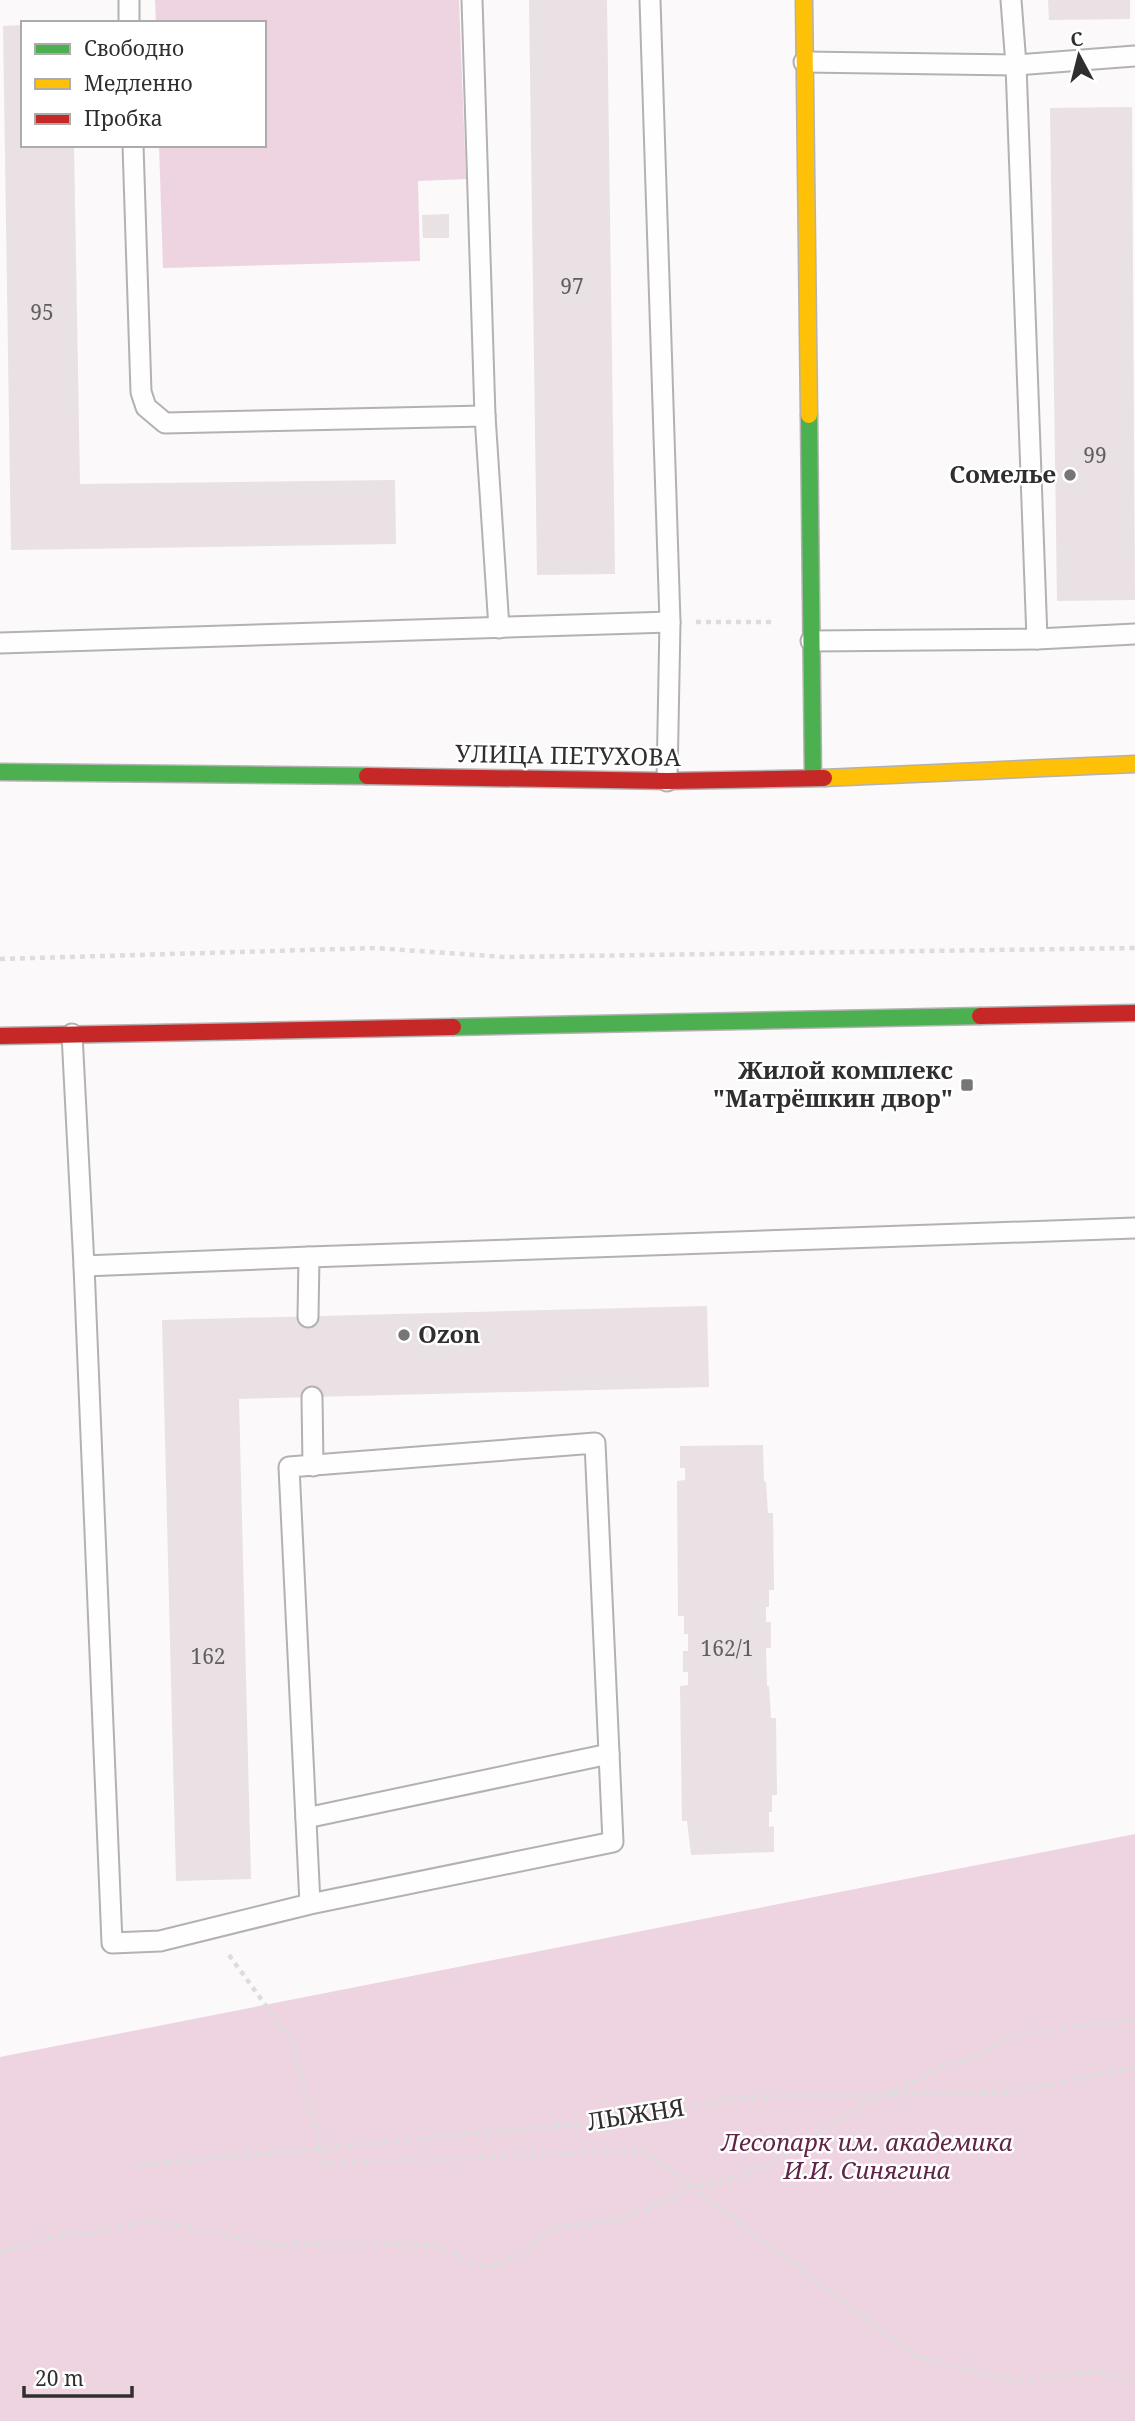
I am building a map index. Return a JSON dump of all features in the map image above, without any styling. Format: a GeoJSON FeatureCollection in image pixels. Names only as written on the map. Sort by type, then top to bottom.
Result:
{"type":"FeatureCollection","features":[{"type":"Feature","properties":{"kind":"street"},"geometry":{"type":"LineString","coordinates":[[804,0],[813,778]]}},
{"type":"Feature","properties":{"kind":"street","name":"УЛИЦА ПЕТУХОВА"},"geometry":{"type":"LineString","coordinates":[[0,772],[667,781],[813,778],[1135,764]]}},
{"type":"Feature","properties":{"kind":"street"},"geometry":{"type":"LineString","coordinates":[[0,1036],[1135,1013]]}},
{"type":"Feature","properties":{"kind":"lane"},"geometry":{"type":"LineString","coordinates":[[129,0],[130,21]]}},
{"type":"Feature","properties":{"kind":"lane"},"geometry":{"type":"LineString","coordinates":[[472,0],[485,416],[499,628]]}},
{"type":"Feature","properties":{"kind":"lane"},"geometry":{"type":"LineString","coordinates":[[650,0],[670,622],[667,781]]}},
{"type":"Feature","properties":{"kind":"lane"},"geometry":{"type":"LineString","coordinates":[[1011,0],[1016,65],[1037,639]]}},
{"type":"Feature","properties":{"kind":"lane"},"geometry":{"type":"LineString","coordinates":[[804,62],[1016,65],[1135,56]]}},
{"type":"Feature","properties":{"kind":"lane"},"geometry":{"type":"LineString","coordinates":[[133,147],[141,392],[146,407],[165,423],[485,416]]}},
{"type":"Feature","properties":{"kind":"lane"},"geometry":{"type":"LineString","coordinates":[[0,643],[670,622]]}},
{"type":"Feature","properties":{"kind":"lane"},"geometry":{"type":"LineString","coordinates":[[811,640],[1037,639],[1135,634]]}},
{"type":"Feature","properties":{"kind":"lane"},"geometry":{"type":"LineString","coordinates":[[72,1034],[112,1942],[160,1941],[310,1904],[613,1842],[595,1443],[289,1467],[310,1904]]}},
{"type":"Feature","properties":{"kind":"lane"},"geometry":{"type":"LineString","coordinates":[[84,1266],[1135,1228]]}},
{"type":"Feature","properties":{"kind":"lane"},"geometry":{"type":"LineString","coordinates":[[308,1317],[309,1257]]}},
{"type":"Feature","properties":{"kind":"lane"},"geometry":{"type":"LineString","coordinates":[[312,1397],[313,1466]]}},
{"type":"Feature","properties":{"kind":"lane"},"geometry":{"type":"LineString","coordinates":[[306,1818],[609,1754]]}},
{"type":"Feature","properties":{"kind":"path"},"geometry":{"type":"LineString","coordinates":[[670,622],[799,622],[811,640]]}},
{"type":"Feature","properties":{"kind":"path"},"geometry":{"type":"LineString","coordinates":[[0,959],[375,948],[505,957],[1135,948]]}},
{"type":"Feature","properties":{"kind":"path"},"geometry":{"type":"LineString","coordinates":[[229,1955],[291,2040],[325,2164],[642,2150],[915,2356],[1013,2382],[1095,2371],[1135,2382]]}},
{"type":"Feature","properties":{"kind":"path"},"geometry":{"type":"LineString","coordinates":[[0,2252],[65,2234],[91,2233],[151,2220],[271,2245],[437,2245],[472,2263],[494,2267],[529,2250],[540,2237],[554,2228],[620,2219],[691,2187],[737,2177],[772,2163],[859,2107],[946,2065],[979,2056],[1013,2035],[1135,2019]]}},
{"type":"Feature","properties":{"kind":"path","name":"ЛЫЖНЯ"},"geometry":{"type":"LineString","coordinates":[[136,2165],[614,2121],[743,2097],[1014,2092],[1135,2067]]}},
{"type":"Feature","properties":{"kind":"green space"},"geometry":{"type":"Polygon","coordinates":[[[155,0],[459,0],[466,179],[418,181],[420,261],[163,268],[159,147],[266,147],[266,21],[156,21],[155,0]]]}},
{"type":"Feature","properties":{"kind":"green space","name":"Лесопарк им. академика И.И. Синягина"},"geometry":{"type":"Polygon","coordinates":[[[1135,1834],[1135,2421],[0,2421],[0,2057],[1135,1834]]]}},
{"type":"Feature","properties":{"kind":"building"},"geometry":{"type":"Polygon","coordinates":[[[529,0],[607,0],[615,574],[537,575],[529,0]]]}},
{"type":"Feature","properties":{"kind":"building"},"geometry":{"type":"Polygon","coordinates":[[[1048,0],[1130,0],[1130,19],[1049,20],[1048,0]]]}},
{"type":"Feature","properties":{"kind":"building"},"geometry":{"type":"Polygon","coordinates":[[[21,25],[21,147],[74,147],[80,484],[395,480],[396,544],[11,550],[3,26],[21,25]]]}},
{"type":"Feature","properties":{"kind":"building"},"geometry":{"type":"Polygon","coordinates":[[[1132,107],[1135,600],[1057,601],[1050,108],[1132,107]]]}},
{"type":"Feature","properties":{"kind":"building"},"geometry":{"type":"Polygon","coordinates":[[[449,214],[449,238],[423,238],[422,215],[449,214]]]}},
{"type":"Feature","properties":{"kind":"building"},"geometry":{"type":"Polygon","coordinates":[[[707,1306],[709,1387],[239,1399],[251,1879],[176,1881],[162,1320],[707,1306]]]}},
{"type":"Feature","properties":{"kind":"building"},"geometry":{"type":"Polygon","coordinates":[[[763,1445],[768,1513],[773,1513],[774,1590],[769,1590],[769,1607],[766,1607],[766,1622],[771,1622],[771,1648],[766,1648],[771,1718],[776,1718],[777,1795],[772,1795],[772,1812],[769,1812],[769,1827],[774,1826],[774,1852],[691,1855],[687,1821],[682,1821],[680,1686],[688,1685],[688,1672],[683,1672],[683,1651],[688,1651],[688,1634],[684,1634],[684,1616],[678,1616],[677,1481],[685,1480],[685,1468],[680,1468],[680,1446],[763,1445]]]}},
{"type":"Feature","properties":{"kind":"traffic: fast"},"geometry":{"type":"LineString","coordinates":[[809,415],[813,778]]}},
{"type":"Feature","properties":{"kind":"traffic: fast"},"geometry":{"type":"LineString","coordinates":[[0,772],[367,776]]}},
{"type":"Feature","properties":{"kind":"traffic: fast"},"geometry":{"type":"LineString","coordinates":[[453,1027],[980,1016]]}},
{"type":"Feature","properties":{"kind":"traffic: slow"},"geometry":{"type":"LineString","coordinates":[[804,0],[809,415]]}},
{"type":"Feature","properties":{"kind":"traffic: slow"},"geometry":{"type":"LineString","coordinates":[[824,778],[1135,764]]}},
{"type":"Feature","properties":{"kind":"traffic: jam"},"geometry":{"type":"LineString","coordinates":[[367,776],[667,781],[824,778]]}},
{"type":"Feature","properties":{"kind":"traffic: jam"},"geometry":{"type":"LineString","coordinates":[[980,1016],[1135,1013]]}},
{"type":"Feature","properties":{"kind":"traffic: jam"},"geometry":{"type":"LineString","coordinates":[[0,1036],[453,1027]]}},
{"type":"Feature","properties":{"kind":"place","name":"Сомелье"},"geometry":{"type":"Point","coordinates":[1070,475]}},
{"type":"Feature","properties":{"kind":"place","name":"Жилой комплекс \"Матрёшкин двор\""},"geometry":{"type":"Point","coordinates":[967,1085]}},
{"type":"Feature","properties":{"kind":"place","name":"Ozon"},"geometry":{"type":"Point","coordinates":[404,1335]}}]}
